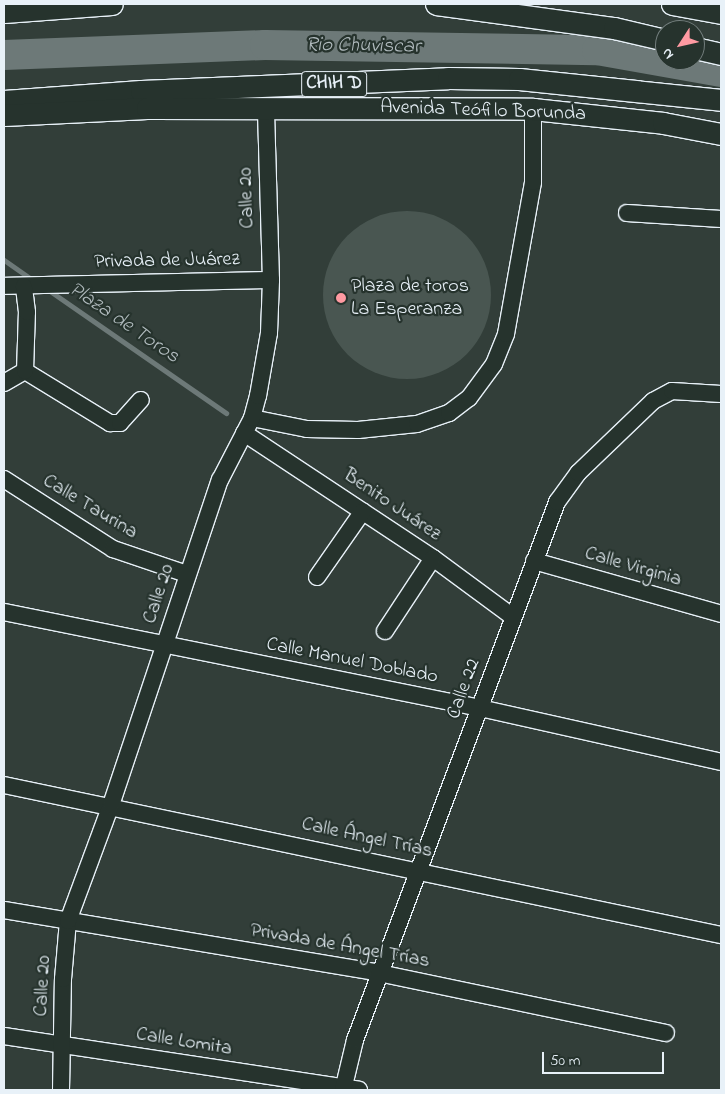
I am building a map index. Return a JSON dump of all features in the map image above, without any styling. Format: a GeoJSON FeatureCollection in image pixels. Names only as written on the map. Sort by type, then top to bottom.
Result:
{"type":"FeatureCollection","features":[{"type":"Feature","properties":{"kind":"main road"},"geometry":{"type":"LineString","coordinates":[[4,12],[112,4]]}},
{"type":"Feature","properties":{"kind":"main road"},"geometry":{"type":"LineString","coordinates":[[436,4],[614,28],[655,38]]}},
{"type":"Feature","properties":{"kind":"main road"},"geometry":{"type":"LineString","coordinates":[[682,4],[721,13]]}},
{"type":"Feature","properties":{"kind":"main road"},"geometry":{"type":"LineString","coordinates":[[705,50],[721,54]]}},
{"type":"Feature","properties":{"kind":"main road","name":"Avenida Teófilo Borunda"},"geometry":{"type":"LineString","coordinates":[[4,100],[141,90],[363,83],[448,78],[520,80],[721,100]]}},
{"type":"Feature","properties":{"kind":"main road"},"geometry":{"type":"LineString","coordinates":[[363,83],[398,92],[604,103],[721,120]]}},
{"type":"Feature","properties":{"kind":"main road","name":"Avenida Teófilo Borunda"},"geometry":{"type":"LineString","coordinates":[[4,115],[137,108],[533,109],[664,123],[721,134]]}},
{"type":"Feature","properties":{"kind":"street","name":"Calle 20"},"geometry":{"type":"LineString","coordinates":[[61,1090],[68,921],[110,805],[220,480],[252,418],[269,333],[270,280],[266,108]]}},
{"type":"Feature","properties":{"kind":"street"},"geometry":{"type":"LineString","coordinates":[[252,418],[307,429],[368,429],[416,424],[449,413],[469,398],[494,364],[506,334],[533,182],[533,109]]}},
{"type":"Feature","properties":{"kind":"street"},"geometry":{"type":"LineString","coordinates":[[627,213],[721,219]]}},
{"type":"Feature","properties":{"kind":"street","name":"Privada de Juárez"},"geometry":{"type":"LineString","coordinates":[[4,286],[270,280]]}},
{"type":"Feature","properties":{"kind":"street"},"geometry":{"type":"LineString","coordinates":[[24,286],[27,312],[25,371]]}},
{"type":"Feature","properties":{"kind":"street"},"geometry":{"type":"LineString","coordinates":[[4,383],[25,371]]}},
{"type":"Feature","properties":{"kind":"street"},"geometry":{"type":"LineString","coordinates":[[25,371],[110,423],[120,423],[141,400]]}},
{"type":"Feature","properties":{"kind":"street","name":"Calle 22"},"geometry":{"type":"LineString","coordinates":[[348,1089],[355,1040],[557,502],[578,474],[653,401],[672,391],[721,394]]}},
{"type":"Feature","properties":{"kind":"street","name":"Benito Juárez"},"geometry":{"type":"LineString","coordinates":[[244,433],[433,558],[513,617]]}},
{"type":"Feature","properties":{"kind":"street","name":"Calle Taurina"},"geometry":{"type":"LineString","coordinates":[[4,479],[113,549],[187,574]]}},
{"type":"Feature","properties":{"kind":"street"},"geometry":{"type":"LineString","coordinates":[[317,577],[363,511]]}},
{"type":"Feature","properties":{"kind":"street"},"geometry":{"type":"LineString","coordinates":[[385,631],[433,558]]}},
{"type":"Feature","properties":{"kind":"street","name":"Calle Virginia"},"geometry":{"type":"LineString","coordinates":[[534,561],[721,614]]}},
{"type":"Feature","properties":{"kind":"street","name":"Calle Manuel Doblado"},"geometry":{"type":"LineString","coordinates":[[4,612],[480,708],[721,762]]}},
{"type":"Feature","properties":{"kind":"street","name":"Calle Ángel Trías"},"geometry":{"type":"LineString","coordinates":[[4,785],[110,805],[721,935]]}},
{"type":"Feature","properties":{"kind":"street","name":"Privada de Ángel Trías"},"geometry":{"type":"LineString","coordinates":[[4,910],[380,973],[666,1033]]}},
{"type":"Feature","properties":{"kind":"street","name":"Calle Lomita"},"geometry":{"type":"LineString","coordinates":[[4,1036],[348,1089]]}},
{"type":"Feature","properties":{"kind":"shaded area","name":"Plaza de toros La Esperanza"},"geometry":{"type":"Polygon","coordinates":[[[407,211],[431,215],[446,221],[460,230],[472,242],[481,256],[487,271],[491,295],[487,319],[481,334],[472,348],[460,360],[446,369],[431,375],[407,379],[383,375],[368,369],[354,360],[342,348],[333,334],[327,319],[323,295],[327,271],[333,256],[342,242],[354,230],[368,221],[383,215],[407,211]]]}},
{"type":"Feature","properties":{"kind":"waterway","name":"Rio Chuviscar"},"geometry":{"type":"LineString","coordinates":[[4,55],[265,45],[597,50],[721,72]]}},
{"type":"Feature","properties":{"kind":"waterway","name":"Plaza de Toros"},"geometry":{"type":"LineString","coordinates":[[4,260],[34,281]]}},
{"type":"Feature","properties":{"kind":"waterway","name":"Plaza de Toros"},"geometry":{"type":"LineString","coordinates":[[47,289],[226,413]]}},
{"type":"Feature","properties":{"kind":"place","name":"Plaza de toros La Esperanza"},"geometry":{"type":"Point","coordinates":[341,298]}}]}
